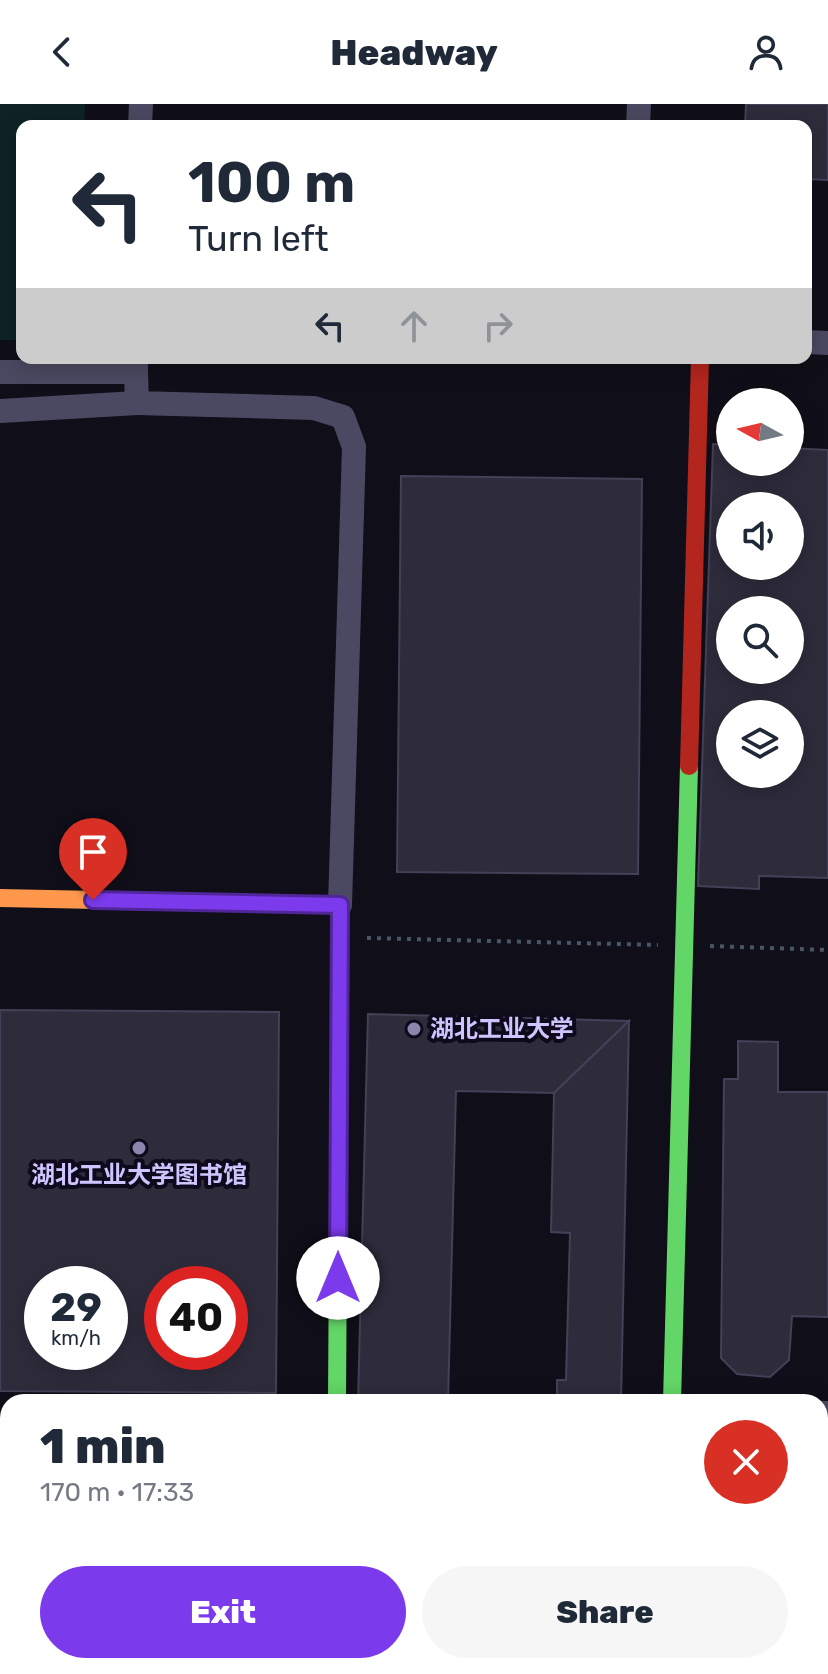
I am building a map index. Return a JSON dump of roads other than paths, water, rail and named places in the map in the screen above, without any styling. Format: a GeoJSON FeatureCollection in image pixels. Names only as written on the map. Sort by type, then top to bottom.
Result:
{"type":"FeatureCollection","features":[{"type":"Feature","properties":{"kind":"street"},"geometry":{"type":"LineString","coordinates":[[672,1394],[700,364]]}},
{"type":"Feature","properties":{"kind":"street"},"geometry":{"type":"LineString","coordinates":[[0,372],[136,365],[137,403]]}},
{"type":"Feature","properties":{"kind":"street"},"geometry":{"type":"LineString","coordinates":[[0,411],[137,403],[314,408],[343,417],[354,447],[340,905],[337,1394]]}},
{"type":"Feature","properties":{"kind":"street"},"geometry":{"type":"LineString","coordinates":[[0,898],[340,905]]}},
{"type":"Feature","properties":{"kind":"place","name":"湖北工业大学"},"geometry":{"type":"Point","coordinates":[414,1029]}},
{"type":"Feature","properties":{"kind":"place","name":"湖北工业大学图书馆"},"geometry":{"type":"Point","coordinates":[139,1148]}}]}
